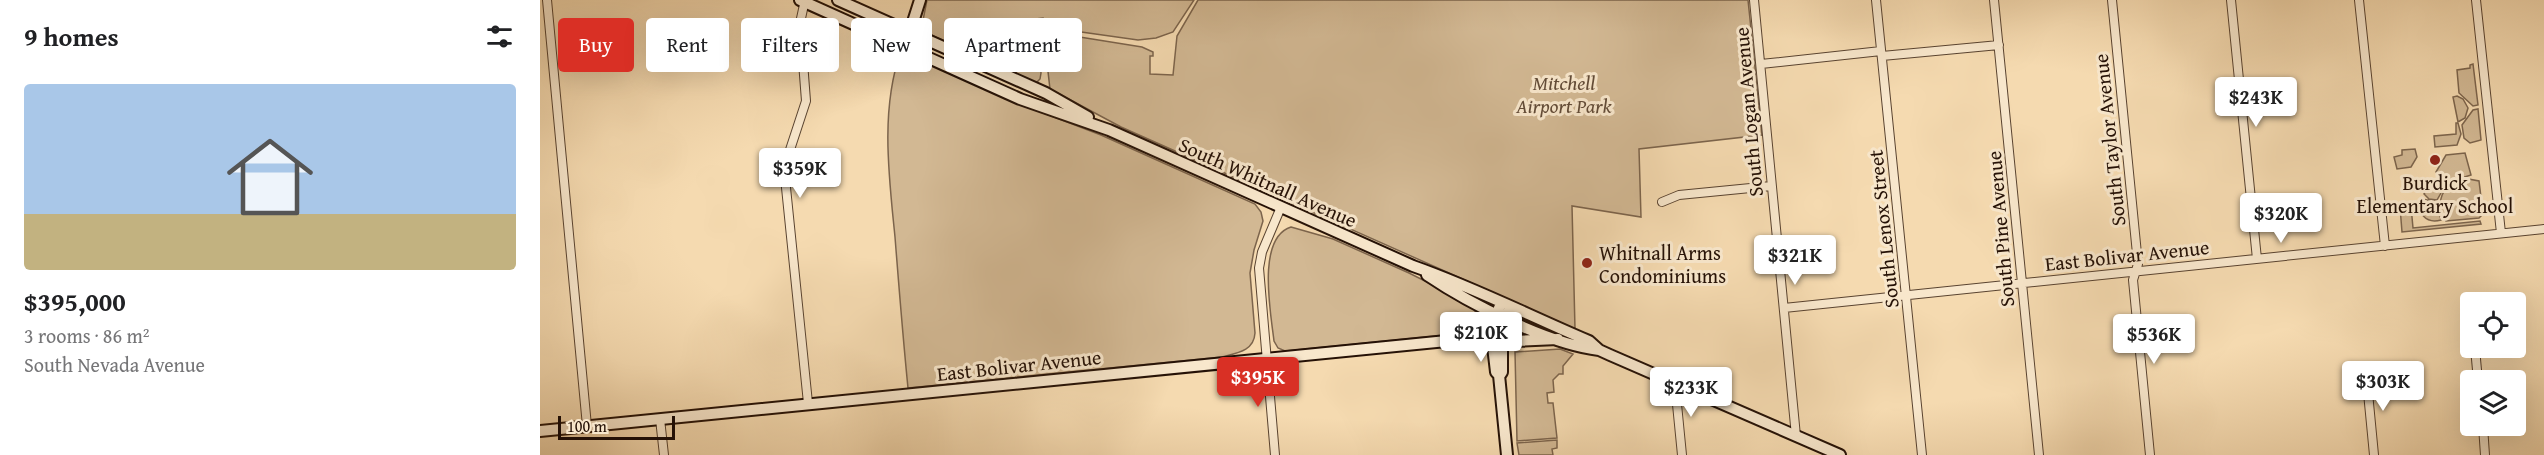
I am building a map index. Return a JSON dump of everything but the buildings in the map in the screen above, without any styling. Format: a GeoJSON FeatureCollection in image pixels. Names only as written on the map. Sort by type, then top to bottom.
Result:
{"type":"FeatureCollection","features":[{"type":"Feature","properties":{"kind":"street"},"geometry":{"type":"LineString","coordinates":[[547,0],[587,426]]}},
{"type":"Feature","properties":{"kind":"street","name":"South Whitnall Avenue"},"geometry":{"type":"LineString","coordinates":[[838,0],[878,18]]}},
{"type":"Feature","properties":{"kind":"street"},"geometry":{"type":"LineString","coordinates":[[914,18],[920,0]]}},
{"type":"Feature","properties":{"kind":"street","name":"South Logan Avenue"},"geometry":{"type":"LineString","coordinates":[[1754,0],[1796,436]]}},
{"type":"Feature","properties":{"kind":"street","name":"South Lenox Street"},"geometry":{"type":"LineString","coordinates":[[1876,0],[1922,455]]}},
{"type":"Feature","properties":{"kind":"street","name":"South Pine Avenue"},"geometry":{"type":"LineString","coordinates":[[1994,0],[2039,455]]}},
{"type":"Feature","properties":{"kind":"street","name":"South Taylor Avenue"},"geometry":{"type":"LineString","coordinates":[[2112,0],[2138,264],[2133,279],[2150,455]]}},
{"type":"Feature","properties":{"kind":"street"},"geometry":{"type":"LineString","coordinates":[[2231,0],[2257,259]]}},
{"type":"Feature","properties":{"kind":"street"},"geometry":{"type":"LineString","coordinates":[[2359,0],[2385,246]]}},
{"type":"Feature","properties":{"kind":"street"},"geometry":{"type":"LineString","coordinates":[[2476,0],[2501,233]]}},
{"type":"Feature","properties":{"kind":"street"},"geometry":{"type":"LineString","coordinates":[[803,1],[800,23],[806,101],[784,168],[808,404]]}},
{"type":"Feature","properties":{"kind":"street","name":"South Whitnall Avenue"},"geometry":{"type":"LineString","coordinates":[[803,1],[851,23]]}},
{"type":"Feature","properties":{"kind":"street","name":"South Whitnall Avenue"},"geometry":{"type":"LineString","coordinates":[[932,42],[1046,93],[1109,130]]}},
{"type":"Feature","properties":{"kind":"street"},"geometry":{"type":"LineString","coordinates":[[1761,64],[1999,45]]}},
{"type":"Feature","properties":{"kind":"street","name":"South Whitnall Avenue"},"geometry":{"type":"LineString","coordinates":[[932,59],[1020,99],[1109,130],[1413,266],[1462,283],[1503,310],[1558,339],[1584,348],[1599,350],[1840,455]]}},
{"type":"Feature","properties":{"kind":"street"},"geometry":{"type":"LineString","coordinates":[[1662,202],[1679,195],[1771,186]]}},
{"type":"Feature","properties":{"kind":"street"},"geometry":{"type":"LineString","coordinates":[[1275,455],[1259,268],[1262,252],[1281,207]]}},
{"type":"Feature","properties":{"kind":"street","name":"East Bolivar Avenue"},"geometry":{"type":"LineString","coordinates":[[1784,308],[2544,229]]}},
{"type":"Feature","properties":{"kind":"street"},"geometry":{"type":"LineString","coordinates":[[1503,310],[1497,338],[1502,372],[1499,375],[1507,455]]}},
{"type":"Feature","properties":{"kind":"street","name":"South Whitnall Avenue"},"geometry":{"type":"LineString","coordinates":[[1503,310],[1589,341],[1599,350]]}},
{"type":"Feature","properties":{"kind":"street","name":"East Bolivar Avenue"},"geometry":{"type":"LineString","coordinates":[[540,431],[1497,338],[1514,341],[1558,339]]}},
{"type":"Feature","properties":{"kind":"street"},"geometry":{"type":"LineString","coordinates":[[2366,372],[2374,455]]}},
{"type":"Feature","properties":{"kind":"street"},"geometry":{"type":"LineString","coordinates":[[1675,384],[1682,455]]}},
{"type":"Feature","properties":{"kind":"street"},"geometry":{"type":"LineString","coordinates":[[660,419],[664,455]]}},
{"type":"Feature","properties":{"kind":"street"},"geometry":{"type":"LineString","coordinates":[[2483,436],[2485,455]]}},
{"type":"Feature","properties":{"kind":"green space"},"geometry":{"type":"Polygon","coordinates":[[[927,0],[1194,0],[1173,32],[1156,38],[1138,40],[1082,32],[1082,18],[944,18],[944,41],[932,35],[932,18],[923,18],[927,0]]]}},
{"type":"Feature","properties":{"kind":"green space","name":"Mitchell Airport Park"},"geometry":{"type":"Polygon","coordinates":[[[1198,0],[1748,0],[1762,135],[1639,149],[1641,217],[1572,206],[1575,329],[1121,127],[1050,89],[1048,72],[1082,72],[1082,37],[1142,47],[1153,52],[1153,56],[1150,56],[1150,74],[1173,75],[1177,36],[1198,0]]]}},
{"type":"Feature","properties":{"kind":"green space"},"geometry":{"type":"Polygon","coordinates":[[[2473,64],[2478,105],[2473,106],[2459,93],[2457,70],[2470,68],[2473,64]]]}},
{"type":"Feature","properties":{"kind":"green space"},"geometry":{"type":"Polygon","coordinates":[[[932,65],[1015,102],[1101,135],[1255,204],[1261,212],[1263,221],[1250,273],[1255,333],[1252,344],[1244,350],[1222,357],[908,388],[890,191],[888,120],[894,73],[932,72],[932,65]]]}},
{"type":"Feature","properties":{"kind":"green space"},"geometry":{"type":"Polygon","coordinates":[[[1012,72],[1041,72],[1040,79],[1036,83],[1012,72]]]}},
{"type":"Feature","properties":{"kind":"green space"},"geometry":{"type":"Polygon","coordinates":[[[2453,97],[2463,99],[2468,108],[2465,118],[2458,122],[2453,97]]]}},
{"type":"Feature","properties":{"kind":"green space"},"geometry":{"type":"Polygon","coordinates":[[[2478,109],[2481,140],[2470,143],[2464,138],[2462,125],[2473,110],[2478,109]]]}},
{"type":"Feature","properties":{"kind":"green space"},"geometry":{"type":"Polygon","coordinates":[[[2456,123],[2458,123],[2461,134],[2457,145],[2435,147],[2434,136],[2456,134],[2456,123]]]}},
{"type":"Feature","properties":{"kind":"green space"},"geometry":{"type":"Polygon","coordinates":[[[2415,149],[2417,157],[2411,167],[2397,169],[2394,157],[2402,155],[2402,150],[2415,149]]]}},
{"type":"Feature","properties":{"kind":"green space"},"geometry":{"type":"Polygon","coordinates":[[[2465,153],[2471,175],[2446,183],[2436,172],[2446,155],[2465,153]]]}},
{"type":"Feature","properties":{"kind":"green space"},"geometry":{"type":"Polygon","coordinates":[[[2463,178],[2479,181],[2483,214],[2479,218],[2446,221],[2441,208],[2442,195],[2445,189],[2463,178]]]}},
{"type":"Feature","properties":{"kind":"green space"},"geometry":{"type":"Polygon","coordinates":[[[2433,179],[2439,180],[2445,186],[2437,200],[2429,199],[2424,194],[2433,179]]]}},
{"type":"Feature","properties":{"kind":"green space"},"geometry":{"type":"Polygon","coordinates":[[[2422,199],[2437,202],[2441,220],[2427,219],[2421,213],[2422,199]]]}},
{"type":"Feature","properties":{"kind":"green space"},"geometry":{"type":"Polygon","coordinates":[[[2411,206],[2413,228],[2480,221],[2481,224],[2402,232],[2400,207],[2411,206]]]}},
{"type":"Feature","properties":{"kind":"green space"},"geometry":{"type":"Polygon","coordinates":[[[1291,227],[1333,239],[1471,304],[1477,315],[1475,326],[1465,333],[1285,351],[1278,348],[1274,341],[1270,313],[1269,261],[1273,246],[1280,234],[1291,227]]]}},
{"type":"Feature","properties":{"kind":"green space"},"geometry":{"type":"Polygon","coordinates":[[[1560,349],[1573,354],[1563,366],[1563,374],[1559,374],[1553,380],[1554,392],[1547,393],[1548,403],[1553,403],[1557,438],[1517,441],[1515,352],[1560,349]]]}},
{"type":"Feature","properties":{"kind":"green space"},"geometry":{"type":"Polygon","coordinates":[[[1557,440],[1557,448],[1552,449],[1553,455],[1519,455],[1517,443],[1557,440]]]}},
{"type":"Feature","properties":{"kind":"place","name":"Burdick Elementary School"},"geometry":{"type":"Point","coordinates":[2435,160]}},
{"type":"Feature","properties":{"kind":"place","name":"Whitnall Arms Condominiums"},"geometry":{"type":"Point","coordinates":[1587,263]}}]}
